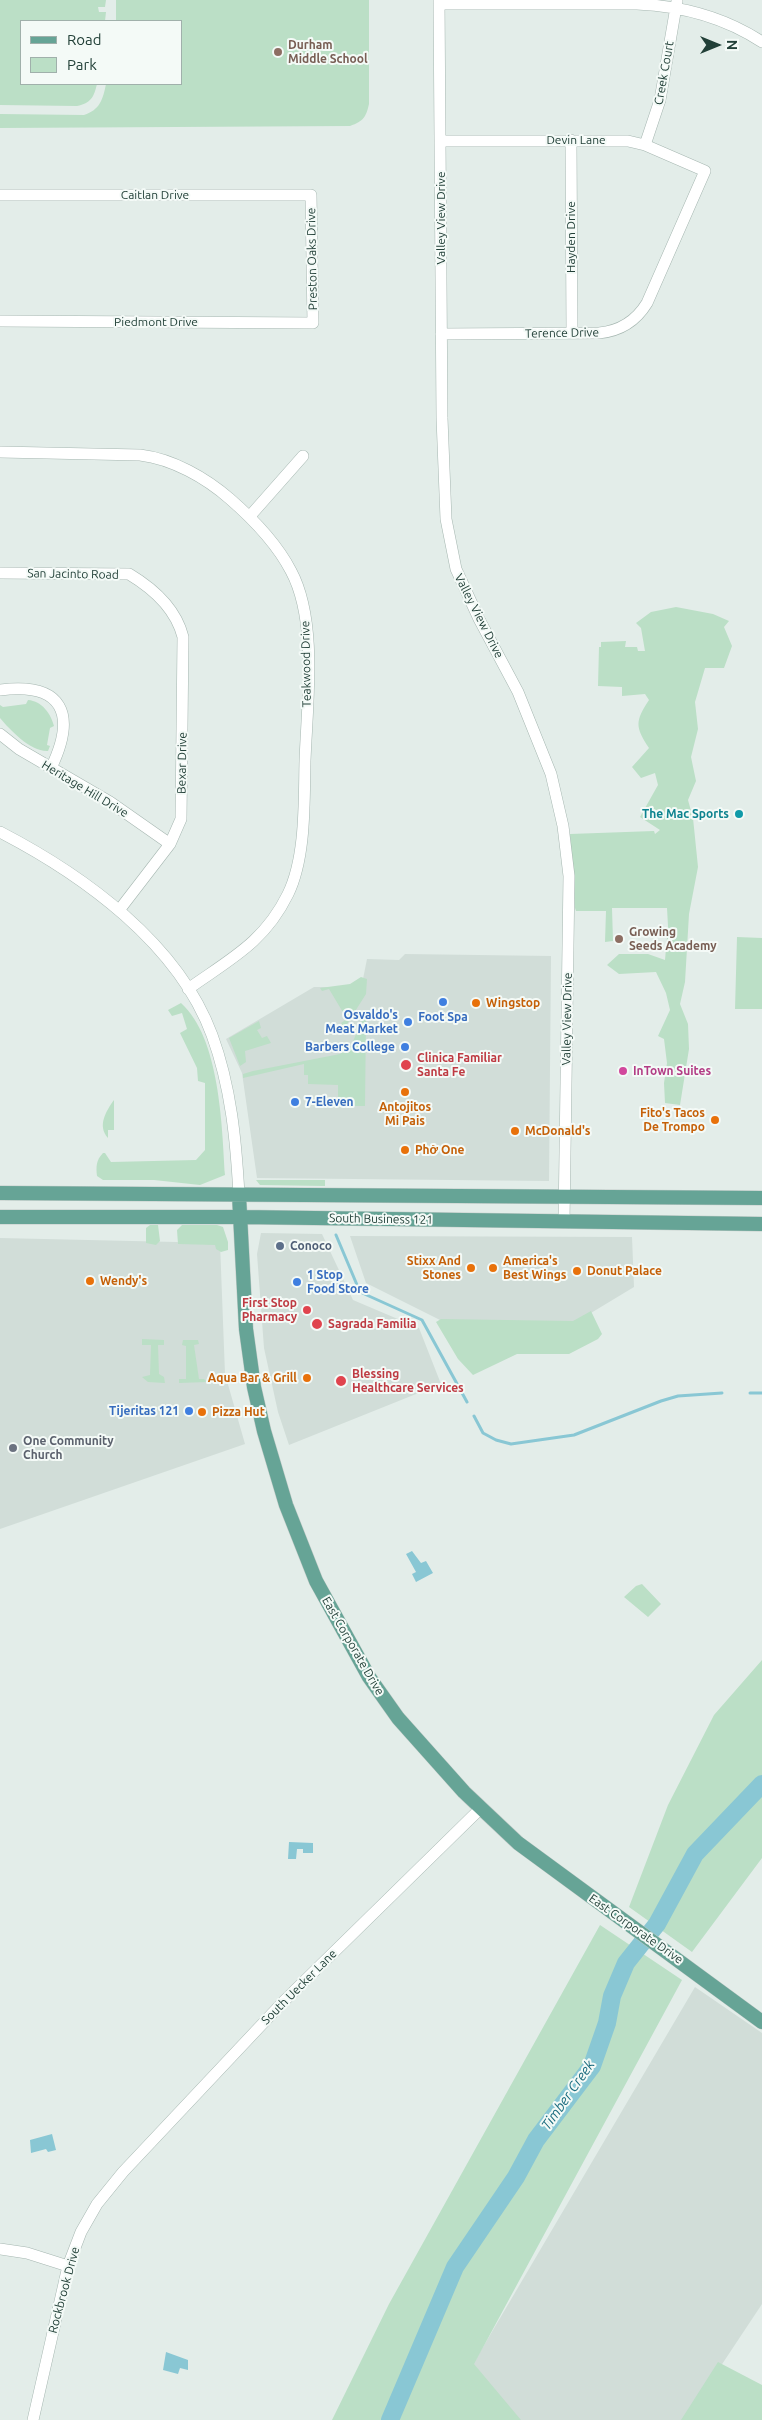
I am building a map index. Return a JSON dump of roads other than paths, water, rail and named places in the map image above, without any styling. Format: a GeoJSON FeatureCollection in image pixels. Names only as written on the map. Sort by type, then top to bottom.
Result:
{"type":"FeatureCollection","features":[{"type":"Feature","properties":{"kind":"main road","name":"South Business 121"},"geometry":{"type":"LineString","coordinates":[[0,1193],[762,1198]]}},
{"type":"Feature","properties":{"kind":"main road","name":"East Corporate Drive"},"geometry":{"type":"LineString","coordinates":[[239,1195],[244,1313],[254,1387],[270,1454],[300,1543],[326,1600],[369,1677],[398,1718],[481,1808],[518,1843],[762,2022]]}},
{"type":"Feature","properties":{"kind":"main road","name":"South Business 121"},"geometry":{"type":"LineString","coordinates":[[0,1217],[240,1217],[762,1224]]}},
{"type":"Feature","properties":{"kind":"street"},"geometry":{"type":"LineString","coordinates":[[439,2],[676,4],[723,21],[762,42]]}},
{"type":"Feature","properties":{"kind":"street","name":"Valley View Drive"},"geometry":{"type":"LineString","coordinates":[[439,2],[444,487],[450,546],[456,569],[469,599],[518,692],[537,736],[551,774],[563,826],[569,876],[564,1222]]}},
{"type":"Feature","properties":{"kind":"street","name":"Creek Court"},"geometry":{"type":"LineString","coordinates":[[645,145],[660,100],[676,4]]}},
{"type":"Feature","properties":{"kind":"street","name":"Hayden Drive"},"geometry":{"type":"LineString","coordinates":[[571,140],[572,333]]}},
{"type":"Feature","properties":{"kind":"street","name":"Devin Lane"},"geometry":{"type":"LineString","coordinates":[[440,141],[628,141],[645,145],[705,171]]}},
{"type":"Feature","properties":{"kind":"street","name":"Terence Drive"},"geometry":{"type":"LineString","coordinates":[[441,334],[614,331],[627,325],[638,315],[646,303],[705,171]]}},
{"type":"Feature","properties":{"kind":"street","name":"Caitlan Drive"},"geometry":{"type":"LineString","coordinates":[[0,195],[311,195]]}},
{"type":"Feature","properties":{"kind":"street","name":"Preston Oaks Drive"},"geometry":{"type":"LineString","coordinates":[[311,195],[313,323]]}},
{"type":"Feature","properties":{"kind":"street","name":"Piedmont Drive"},"geometry":{"type":"LineString","coordinates":[[0,320],[313,323]]}},
{"type":"Feature","properties":{"kind":"street","name":"Teakwood Drive"},"geometry":{"type":"LineString","coordinates":[[0,452],[150,456],[192,472],[218,489],[250,516],[291,570],[301,595],[307,623],[304,797],[299,860],[288,893],[267,929],[259,938],[234,957],[188,989]]}},
{"type":"Feature","properties":{"kind":"street"},"geometry":{"type":"LineString","coordinates":[[250,516],[303,456]]}},
{"type":"Feature","properties":{"kind":"street","name":"San Jacinto Road"},"geometry":{"type":"LineString","coordinates":[[0,573],[129,574],[146,585],[165,603]]}},
{"type":"Feature","properties":{"kind":"street","name":"Bexar Drive"},"geometry":{"type":"LineString","coordinates":[[120,910],[170,844],[181,819],[183,638],[179,620],[165,603]]}},
{"type":"Feature","properties":{"kind":"street"},"geometry":{"type":"LineString","coordinates":[[0,690],[24,688],[39,690],[52,698],[62,710],[65,728],[60,748],[51,768]]}},
{"type":"Feature","properties":{"kind":"street","name":"Heritage Hill Drive"},"geometry":{"type":"LineString","coordinates":[[0,734],[18,750],[110,802],[170,844]]}},
{"type":"Feature","properties":{"kind":"street"},"geometry":{"type":"LineString","coordinates":[[0,832],[73,874],[120,910],[160,951],[188,989],[212,1034],[225,1077],[236,1138],[239,1195]]}},
{"type":"Feature","properties":{"kind":"street","name":"South Uecker Lane"},"geometry":{"type":"LineString","coordinates":[[123,2172],[287,1998],[481,1808]]}},
{"type":"Feature","properties":{"kind":"street","name":"Rockbrook Drive"},"geometry":{"type":"LineString","coordinates":[[33,2420],[68,2266],[81,2232],[97,2204],[123,2172]]}},
{"type":"Feature","properties":{"kind":"street"},"geometry":{"type":"LineString","coordinates":[[0,2249],[27,2253],[68,2266]]}},
{"type":"Feature","properties":{"kind":"water"},"geometry":{"type":"Polygon","coordinates":[[[412,1551],[421,1563],[426,1561],[433,1573],[416,1582],[412,1574],[416,1572],[406,1554],[412,1551]]]}},
{"type":"Feature","properties":{"kind":"water"},"geometry":{"type":"Polygon","coordinates":[[[289,1842],[313,1843],[313,1853],[303,1853],[303,1849],[297,1849],[296,1859],[288,1859],[289,1842]]]}},
{"type":"Feature","properties":{"kind":"water"},"geometry":{"type":"Polygon","coordinates":[[[52,2134],[56,2150],[48,2152],[46,2149],[31,2153],[30,2140],[52,2134]]]}},
{"type":"Feature","properties":{"kind":"water"},"geometry":{"type":"Polygon","coordinates":[[[166,2352],[188,2360],[188,2370],[180,2368],[178,2374],[163,2370],[166,2352]]]}},
{"type":"Feature","properties":{"kind":"waterway"},"geometry":{"type":"LineString","coordinates":[[336,1235],[360,1292],[422,1320],[467,1402]]}},
{"type":"Feature","properties":{"kind":"waterway"},"geometry":{"type":"LineString","coordinates":[[474,1416],[483,1433],[496,1440],[511,1444],[574,1435],[678,1396],[722,1393]]}},
{"type":"Feature","properties":{"kind":"waterway"},"geometry":{"type":"LineString","coordinates":[[750,1393],[762,1393]]}},
{"type":"Feature","properties":{"kind":"waterway","name":"Timber Creek"},"geometry":{"type":"LineString","coordinates":[[390,2420],[455,2267],[516,2177],[536,2140],[592,2066],[607,2023],[612,1996],[626,1963],[657,1924],[695,1854],[762,1784]]}},
{"type":"Feature","properties":{"kind":"place","name":"Durham Middle School"},"geometry":{"type":"Point","coordinates":[278,52]}},
{"type":"Feature","properties":{"kind":"place","name":"The Mac Sports"},"geometry":{"type":"Point","coordinates":[739,814]}},
{"type":"Feature","properties":{"kind":"place","name":"Growing Seeds Academy"},"geometry":{"type":"Point","coordinates":[619,939]}},
{"type":"Feature","properties":{"kind":"place","name":"Foot Spa"},"geometry":{"type":"Point","coordinates":[443,1002]}},
{"type":"Feature","properties":{"kind":"place","name":"Wingstop"},"geometry":{"type":"Point","coordinates":[476,1003]}},
{"type":"Feature","properties":{"kind":"place","name":"Osvaldo's Meat Market"},"geometry":{"type":"Point","coordinates":[408,1022]}},
{"type":"Feature","properties":{"kind":"place","name":"Barbers College"},"geometry":{"type":"Point","coordinates":[405,1047]}},
{"type":"Feature","properties":{"kind":"place","name":"Clinica Familiar Santa Fe"},"geometry":{"type":"Point","coordinates":[406,1065]}},
{"type":"Feature","properties":{"kind":"place","name":"InTown Suites"},"geometry":{"type":"Point","coordinates":[623,1071]}},
{"type":"Feature","properties":{"kind":"place","name":"Antojitos Mi Pais"},"geometry":{"type":"Point","coordinates":[405,1092]}},
{"type":"Feature","properties":{"kind":"place","name":"7-Eleven"},"geometry":{"type":"Point","coordinates":[295,1102]}},
{"type":"Feature","properties":{"kind":"place","name":"Fito's Tacos De Trompo"},"geometry":{"type":"Point","coordinates":[715,1120]}},
{"type":"Feature","properties":{"kind":"place","name":"McDonald's"},"geometry":{"type":"Point","coordinates":[515,1131]}},
{"type":"Feature","properties":{"kind":"place","name":"Phở One"},"geometry":{"type":"Point","coordinates":[405,1150]}},
{"type":"Feature","properties":{"kind":"place","name":"Conoco"},"geometry":{"type":"Point","coordinates":[280,1246]}},
{"type":"Feature","properties":{"kind":"place","name":"Stixx And Stones"},"geometry":{"type":"Point","coordinates":[471,1268]}},
{"type":"Feature","properties":{"kind":"place","name":"America's Best Wings"},"geometry":{"type":"Point","coordinates":[493,1268]}},
{"type":"Feature","properties":{"kind":"place","name":"Donut Palace"},"geometry":{"type":"Point","coordinates":[577,1271]}},
{"type":"Feature","properties":{"kind":"place","name":"Wendy's"},"geometry":{"type":"Point","coordinates":[90,1281]}},
{"type":"Feature","properties":{"kind":"place","name":"1 Stop Food Store"},"geometry":{"type":"Point","coordinates":[297,1282]}},
{"type":"Feature","properties":{"kind":"place","name":"First Stop Pharmacy"},"geometry":{"type":"Point","coordinates":[307,1310]}},
{"type":"Feature","properties":{"kind":"place","name":"Sagrada Familia"},"geometry":{"type":"Point","coordinates":[317,1324]}},
{"type":"Feature","properties":{"kind":"place","name":"Aqua Bar & Grill"},"geometry":{"type":"Point","coordinates":[307,1378]}},
{"type":"Feature","properties":{"kind":"place","name":"Blessing Healthcare Services"},"geometry":{"type":"Point","coordinates":[341,1381]}},
{"type":"Feature","properties":{"kind":"place","name":"Tijeritas 121"},"geometry":{"type":"Point","coordinates":[189,1411]}},
{"type":"Feature","properties":{"kind":"place","name":"Pizza Hut"},"geometry":{"type":"Point","coordinates":[202,1412]}},
{"type":"Feature","properties":{"kind":"place","name":"One Community Church"},"geometry":{"type":"Point","coordinates":[13,1448]}}]}
